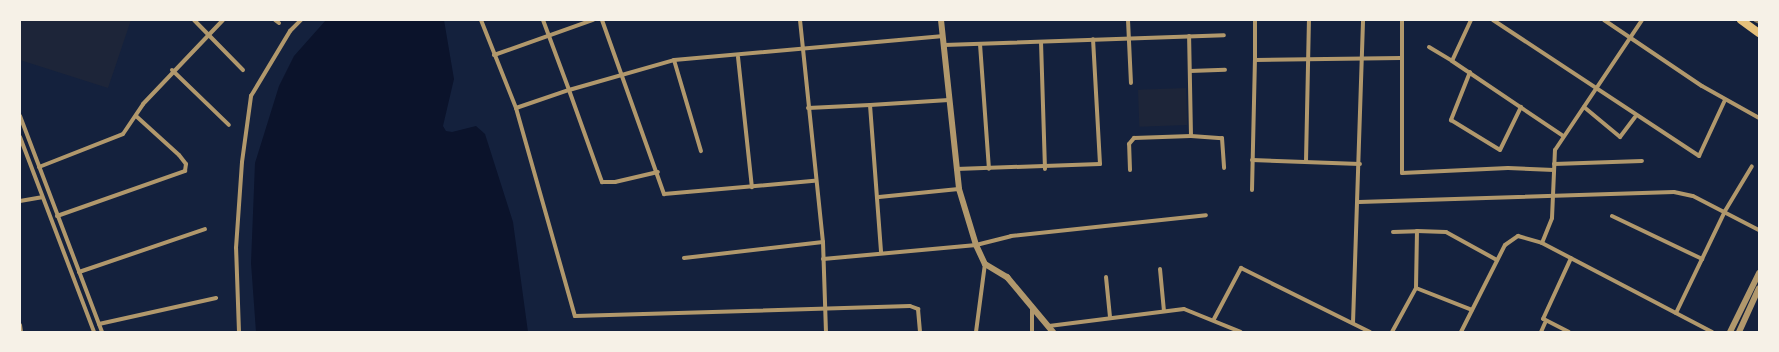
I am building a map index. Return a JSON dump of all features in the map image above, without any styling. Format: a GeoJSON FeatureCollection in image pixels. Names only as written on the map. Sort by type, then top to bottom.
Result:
{"type":"FeatureCollection","features":[{"type":"Feature","properties":{"kind":"highway"},"geometry":{"type":"LineString","coordinates":[[1741,20],[1759,33]]}},
{"type":"Feature","properties":{"kind":"street"},"geometry":{"type":"LineString","coordinates":[[194,20],[243,70]]}},
{"type":"Feature","properties":{"kind":"street"},"geometry":{"type":"LineString","coordinates":[[40,167],[112,141],[123,134],[172,70],[223,20]]}},
{"type":"Feature","properties":{"kind":"street"},"geometry":{"type":"LineString","coordinates":[[239,332],[236,248],[242,162],[252,96],[290,31],[301,20]]}},
{"type":"Feature","properties":{"kind":"street"},"geometry":{"type":"LineString","coordinates":[[481,20],[516,108],[576,316],[826,306],[915,306],[920,317],[920,332]]}},
{"type":"Feature","properties":{"kind":"street"},"geometry":{"type":"LineString","coordinates":[[543,20],[548,38],[569,90],[602,182],[658,172]]}},
{"type":"Feature","properties":{"kind":"street"},"geometry":{"type":"LineString","coordinates":[[494,55],[548,38],[593,20]]}},
{"type":"Feature","properties":{"kind":"street"},"geometry":{"type":"LineString","coordinates":[[602,20],[623,73],[658,172],[664,194],[814,181]]}},
{"type":"Feature","properties":{"kind":"street"},"geometry":{"type":"LineString","coordinates":[[800,20],[814,181],[823,242],[822,259],[826,306],[826,332]]}},
{"type":"Feature","properties":{"kind":"street"},"geometry":{"type":"LineString","coordinates":[[941,20],[941,36],[944,46],[959,189],[976,245],[985,264],[976,332]]}},
{"type":"Feature","properties":{"kind":"street"},"geometry":{"type":"LineString","coordinates":[[1128,20],[1131,83]]}},
{"type":"Feature","properties":{"kind":"street"},"geometry":{"type":"LineString","coordinates":[[1252,190],[1255,20]]}},
{"type":"Feature","properties":{"kind":"street"},"geometry":{"type":"LineString","coordinates":[[1306,161],[1309,20]]}},
{"type":"Feature","properties":{"kind":"street"},"geometry":{"type":"LineString","coordinates":[[1353,323],[1359,202],[1363,20]]}},
{"type":"Feature","properties":{"kind":"street"},"geometry":{"type":"LineString","coordinates":[[1402,20],[1402,173],[1508,168],[1554,170]]}},
{"type":"Feature","properties":{"kind":"street"},"geometry":{"type":"LineString","coordinates":[[1452,61],[1471,20]]}},
{"type":"Feature","properties":{"kind":"street"},"geometry":{"type":"LineString","coordinates":[[1493,20],[1634,117],[1698,156],[1725,100]]}},
{"type":"Feature","properties":{"kind":"street"},"geometry":{"type":"LineString","coordinates":[[1604,20],[1725,100],[1759,118]]}},
{"type":"Feature","properties":{"kind":"street"},"geometry":{"type":"LineString","coordinates":[[1542,243],[1552,218],[1555,197],[1554,150],[1642,20]]}},
{"type":"Feature","properties":{"kind":"street"},"geometry":{"type":"LineString","coordinates":[[944,46],[1224,35]]}},
{"type":"Feature","properties":{"kind":"street"},"geometry":{"type":"LineString","coordinates":[[516,108],[623,73],[674,60],[803,51],[941,36]]}},
{"type":"Feature","properties":{"kind":"street"},"geometry":{"type":"LineString","coordinates":[[1189,36],[1191,136]]}},
{"type":"Feature","properties":{"kind":"street"},"geometry":{"type":"LineString","coordinates":[[956,169],[1045,169],[1097,166],[1103,159],[1094,39]]}},
{"type":"Feature","properties":{"kind":"street"},"geometry":{"type":"LineString","coordinates":[[1041,42],[1045,169]]}},
{"type":"Feature","properties":{"kind":"street"},"geometry":{"type":"LineString","coordinates":[[980,44],[989,169]]}},
{"type":"Feature","properties":{"kind":"street"},"geometry":{"type":"LineString","coordinates":[[1429,47],[1470,72],[1564,136]]}},
{"type":"Feature","properties":{"kind":"street"},"geometry":{"type":"LineString","coordinates":[[738,56],[752,187]]}},
{"type":"Feature","properties":{"kind":"street"},"geometry":{"type":"LineString","coordinates":[[1255,60],[1401,58]]}},
{"type":"Feature","properties":{"kind":"street"},"geometry":{"type":"LineString","coordinates":[[674,60],[701,151]]}},
{"type":"Feature","properties":{"kind":"street"},"geometry":{"type":"LineString","coordinates":[[172,70],[229,125]]}},
{"type":"Feature","properties":{"kind":"street"},"geometry":{"type":"LineString","coordinates":[[1190,71],[1225,70]]}},
{"type":"Feature","properties":{"kind":"street"},"geometry":{"type":"LineString","coordinates":[[1470,72],[1451,120],[1500,150],[1522,107]]}},
{"type":"Feature","properties":{"kind":"street"},"geometry":{"type":"LineString","coordinates":[[808,108],[949,100]]}},
{"type":"Feature","properties":{"kind":"street"},"geometry":{"type":"LineString","coordinates":[[870,105],[879,197],[882,253]]}},
{"type":"Feature","properties":{"kind":"street"},"geometry":{"type":"LineString","coordinates":[[1584,107],[1620,137],[1634,117]]}},
{"type":"Feature","properties":{"kind":"street"},"geometry":{"type":"LineString","coordinates":[[20,116],[102,332]]}},
{"type":"Feature","properties":{"kind":"street"},"geometry":{"type":"LineString","coordinates":[[57,216],[185,171],[186,164],[179,155],[136,116]]}},
{"type":"Feature","properties":{"kind":"street"},"geometry":{"type":"LineString","coordinates":[[1130,170],[1129,144],[1134,138],[1191,136],[1222,138],[1224,168]]}},
{"type":"Feature","properties":{"kind":"street"},"geometry":{"type":"LineString","coordinates":[[20,137],[94,332]]}},
{"type":"Feature","properties":{"kind":"street"},"geometry":{"type":"LineString","coordinates":[[1252,160],[1360,164]]}},
{"type":"Feature","properties":{"kind":"street"},"geometry":{"type":"LineString","coordinates":[[1554,164],[1642,161]]}},
{"type":"Feature","properties":{"kind":"street"},"geometry":{"type":"LineString","coordinates":[[1676,313],[1725,211],[1752,166]]}},
{"type":"Feature","properties":{"kind":"street"},"geometry":{"type":"LineString","coordinates":[[879,197],[959,189]]}},
{"type":"Feature","properties":{"kind":"street"},"geometry":{"type":"LineString","coordinates":[[1359,202],[1555,197],[1674,192],[1693,196],[1725,211],[1759,230]]}},
{"type":"Feature","properties":{"kind":"street"},"geometry":{"type":"LineString","coordinates":[[20,201],[42,197]]}},
{"type":"Feature","properties":{"kind":"street"},"geometry":{"type":"LineString","coordinates":[[822,259],[976,245],[1011,236],[1206,215]]}},
{"type":"Feature","properties":{"kind":"street"},"geometry":{"type":"LineString","coordinates":[[1612,216],[1702,259]]}},
{"type":"Feature","properties":{"kind":"street"},"geometry":{"type":"LineString","coordinates":[[79,272],[205,229]]}},
{"type":"Feature","properties":{"kind":"street"},"geometry":{"type":"LineString","coordinates":[[1392,332],[1416,288],[1417,231]]}},
{"type":"Feature","properties":{"kind":"street"},"geometry":{"type":"LineString","coordinates":[[1393,232],[1446,232],[1497,260]]}},
{"type":"Feature","properties":{"kind":"street"},"geometry":{"type":"LineString","coordinates":[[1461,332],[1509,239],[1518,236],[1542,243],[1712,332]]}},
{"type":"Feature","properties":{"kind":"street"},"geometry":{"type":"LineString","coordinates":[[684,258],[823,242]]}},
{"type":"Feature","properties":{"kind":"street"},"geometry":{"type":"LineString","coordinates":[[1568,332],[1546,320],[1543,320],[1571,258]]}},
{"type":"Feature","properties":{"kind":"street"},"geometry":{"type":"LineString","coordinates":[[985,264],[1007,277],[1050,326],[1053,332]]}},
{"type":"Feature","properties":{"kind":"street"},"geometry":{"type":"LineString","coordinates":[[1214,319],[1241,268],[1370,332]]}},
{"type":"Feature","properties":{"kind":"street"},"geometry":{"type":"LineString","coordinates":[[1160,269],[1164,311]]}},
{"type":"Feature","properties":{"kind":"street"},"geometry":{"type":"LineString","coordinates":[[1730,332],[1759,273]]}},
{"type":"Feature","properties":{"kind":"street"},"geometry":{"type":"LineString","coordinates":[[1106,277],[1110,316]]}},
{"type":"Feature","properties":{"kind":"street"},"geometry":{"type":"LineString","coordinates":[[1416,288],[1472,310]]}},
{"type":"Feature","properties":{"kind":"street"},"geometry":{"type":"LineString","coordinates":[[1739,332],[1759,288]]}},
{"type":"Feature","properties":{"kind":"street"},"geometry":{"type":"LineString","coordinates":[[99,324],[216,298]]}},
{"type":"Feature","properties":{"kind":"street"},"geometry":{"type":"LineString","coordinates":[[1032,306],[1032,332]]}},
{"type":"Feature","properties":{"kind":"street"},"geometry":{"type":"LineString","coordinates":[[1050,326],[1110,316],[1184,308],[1214,319],[1240,332]]}},
{"type":"Feature","properties":{"kind":"street"},"geometry":{"type":"LineString","coordinates":[[1541,332],[1546,320]]}},
{"type":"Feature","properties":{"kind":"street"},"geometry":{"type":"LineString","coordinates":[[20,325],[21,332]]}},
{"type":"Feature","properties":{"kind":"shaded area"},"geometry":{"type":"Polygon","coordinates":[[[20,20],[131,20],[108,88],[20,60],[20,20]]]}},
{"type":"Feature","properties":{"kind":"shaded area"},"geometry":{"type":"Polygon","coordinates":[[[326,20],[444,20],[454,79],[443,126],[446,131],[452,132],[476,126],[485,134],[513,222],[528,332],[256,332],[251,263],[255,163],[279,86],[294,56],[326,20]]]}},
{"type":"Feature","properties":{"kind":"shaded area"},"geometry":{"type":"Polygon","coordinates":[[[1186,88],[1187,125],[1139,127],[1138,90],[1186,88]]]}},
{"type":"Feature","properties":{"kind":"railway"},"geometry":{"type":"LineString","coordinates":[[1755,20],[1759,22]]}}]}
